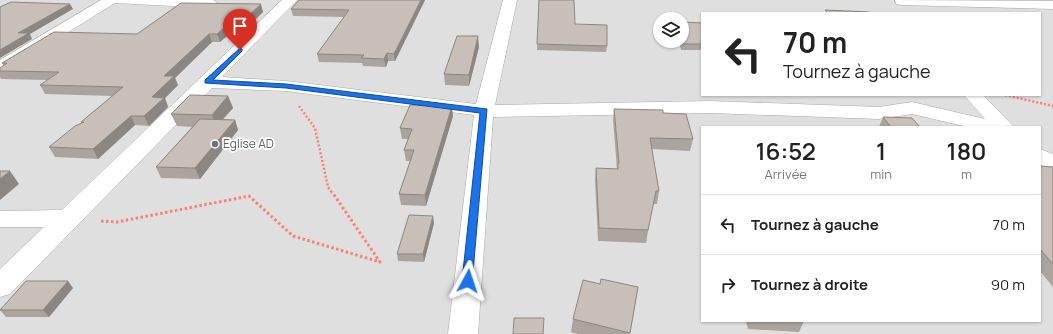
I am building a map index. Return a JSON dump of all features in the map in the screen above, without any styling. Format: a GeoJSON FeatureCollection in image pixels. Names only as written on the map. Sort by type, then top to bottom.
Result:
{"type":"FeatureCollection","features":[{"type":"Feature","properties":{"kind":"street"},"geometry":{"type":"LineString","coordinates":[[0,67],[111,0]]}},
{"type":"Feature","properties":{"kind":"street"},"geometry":{"type":"LineString","coordinates":[[119,0],[228,5]]}},
{"type":"Feature","properties":{"kind":"street"},"geometry":{"type":"LineString","coordinates":[[460,332],[484,111],[510,0]]}},
{"type":"Feature","properties":{"kind":"street"},"geometry":{"type":"LineString","coordinates":[[0,286],[207,82],[280,5]]}},
{"type":"Feature","properties":{"kind":"street"},"geometry":{"type":"LineString","coordinates":[[902,5],[1053,5]]}},
{"type":"Feature","properties":{"kind":"street"},"geometry":{"type":"LineString","coordinates":[[207,82],[286,86],[484,111],[710,107],[879,113],[912,108],[990,126]]}},
{"type":"Feature","properties":{"kind":"street"},"geometry":{"type":"LineString","coordinates":[[936,114],[967,101],[969,96]]}},
{"type":"Feature","properties":{"kind":"street"},"geometry":{"type":"LineString","coordinates":[[974,96],[1003,126]]}},
{"type":"Feature","properties":{"kind":"street"},"geometry":{"type":"LineString","coordinates":[[1041,156],[1053,164]]}},
{"type":"Feature","properties":{"kind":"street"},"geometry":{"type":"LineString","coordinates":[[0,219],[69,218]]}},
{"type":"Feature","properties":{"kind":"path"},"geometry":{"type":"LineString","coordinates":[[69,218],[117,222],[249,196],[293,236],[380,262],[328,187],[315,128],[286,86]]}},
{"type":"Feature","properties":{"kind":"path"},"geometry":{"type":"LineString","coordinates":[[1009,96],[1053,106]]}},
{"type":"Feature","properties":{"kind":"shaded area"},"geometry":{"type":"Polygon","coordinates":[[[0,0],[1053,0],[1053,334],[0,334],[0,0]]]}},
{"type":"Feature","properties":{"kind":"building"},"geometry":{"type":"Polygon","coordinates":[[[299,0],[421,0],[394,54],[387,53],[384,59],[361,58],[364,55],[317,54],[349,10],[291,9],[299,0]]]}},
{"type":"Feature","properties":{"kind":"building"},"geometry":{"type":"Polygon","coordinates":[[[539,0],[574,0],[575,24],[607,25],[607,46],[537,44],[539,0]]]}},
{"type":"Feature","properties":{"kind":"building"},"geometry":{"type":"Polygon","coordinates":[[[11,2],[70,4],[18,33],[29,33],[0,50],[0,7],[11,2]]]}},
{"type":"Feature","properties":{"kind":"building"},"geometry":{"type":"Polygon","coordinates":[[[181,3],[261,4],[235,28],[224,28],[217,34],[209,34],[164,76],[174,76],[152,97],[164,98],[144,116],[131,116],[93,149],[49,147],[75,126],[84,122],[81,122],[123,87],[40,85],[59,72],[0,71],[0,68],[7,63],[2,63],[54,32],[137,34],[181,3]]]}},
{"type":"Feature","properties":{"kind":"building"},"geometry":{"type":"Polygon","coordinates":[[[825,10],[869,12],[827,12],[825,10]]]}},
{"type":"Feature","properties":{"kind":"building"},"geometry":{"type":"Polygon","coordinates":[[[689,22],[701,23],[701,44],[689,44],[689,22]]]}},
{"type":"Feature","properties":{"kind":"building"},"geometry":{"type":"Polygon","coordinates":[[[457,36],[478,36],[469,75],[444,74],[457,36]]]}},
{"type":"Feature","properties":{"kind":"building"},"geometry":{"type":"Polygon","coordinates":[[[190,95],[228,96],[212,115],[171,114],[190,95]]]}},
{"type":"Feature","properties":{"kind":"building"},"geometry":{"type":"Polygon","coordinates":[[[410,105],[452,106],[425,195],[399,194],[414,150],[404,150],[412,129],[400,128],[410,105]]]}},
{"type":"Feature","properties":{"kind":"building"},"geometry":{"type":"Polygon","coordinates":[[[614,109],[663,110],[663,113],[686,114],[693,139],[650,138],[659,191],[656,191],[648,230],[599,228],[596,168],[618,169],[619,163],[614,109]]]}},
{"type":"Feature","properties":{"kind":"building"},"geometry":{"type":"Polygon","coordinates":[[[883,117],[912,118],[919,126],[890,126],[883,117]]]}},
{"type":"Feature","properties":{"kind":"building"},"geometry":{"type":"Polygon","coordinates":[[[200,119],[235,120],[195,168],[156,167],[200,119]]]}},
{"type":"Feature","properties":{"kind":"building"},"geometry":{"type":"Polygon","coordinates":[[[1041,166],[1053,167],[1053,264],[1041,250],[1041,166]]]}},
{"type":"Feature","properties":{"kind":"building"},"geometry":{"type":"Polygon","coordinates":[[[0,171],[10,171],[0,179],[0,171]]]}},
{"type":"Feature","properties":{"kind":"building"},"geometry":{"type":"Polygon","coordinates":[[[409,215],[433,216],[423,254],[397,254],[409,215]]]}},
{"type":"Feature","properties":{"kind":"building"},"geometry":{"type":"Polygon","coordinates":[[[601,279],[638,287],[630,333],[573,319],[583,280],[600,284],[601,279]]]}},
{"type":"Feature","properties":{"kind":"building"},"geometry":{"type":"Polygon","coordinates":[[[26,281],[68,281],[43,310],[0,310],[26,281]]]}},
{"type":"Feature","properties":{"kind":"building"},"geometry":{"type":"Polygon","coordinates":[[[514,318],[544,318],[543,334],[513,334],[514,318]]]}},
{"type":"Feature","properties":{"kind":"place","name":"Eglise AD"},"geometry":{"type":"Point","coordinates":[215,144]}},
{"type":"Feature","properties":{"kind":"route"},"geometry":{"type":"LineString","coordinates":[[240,50],[207,82],[286,86],[484,111],[468,281]]}}]}
